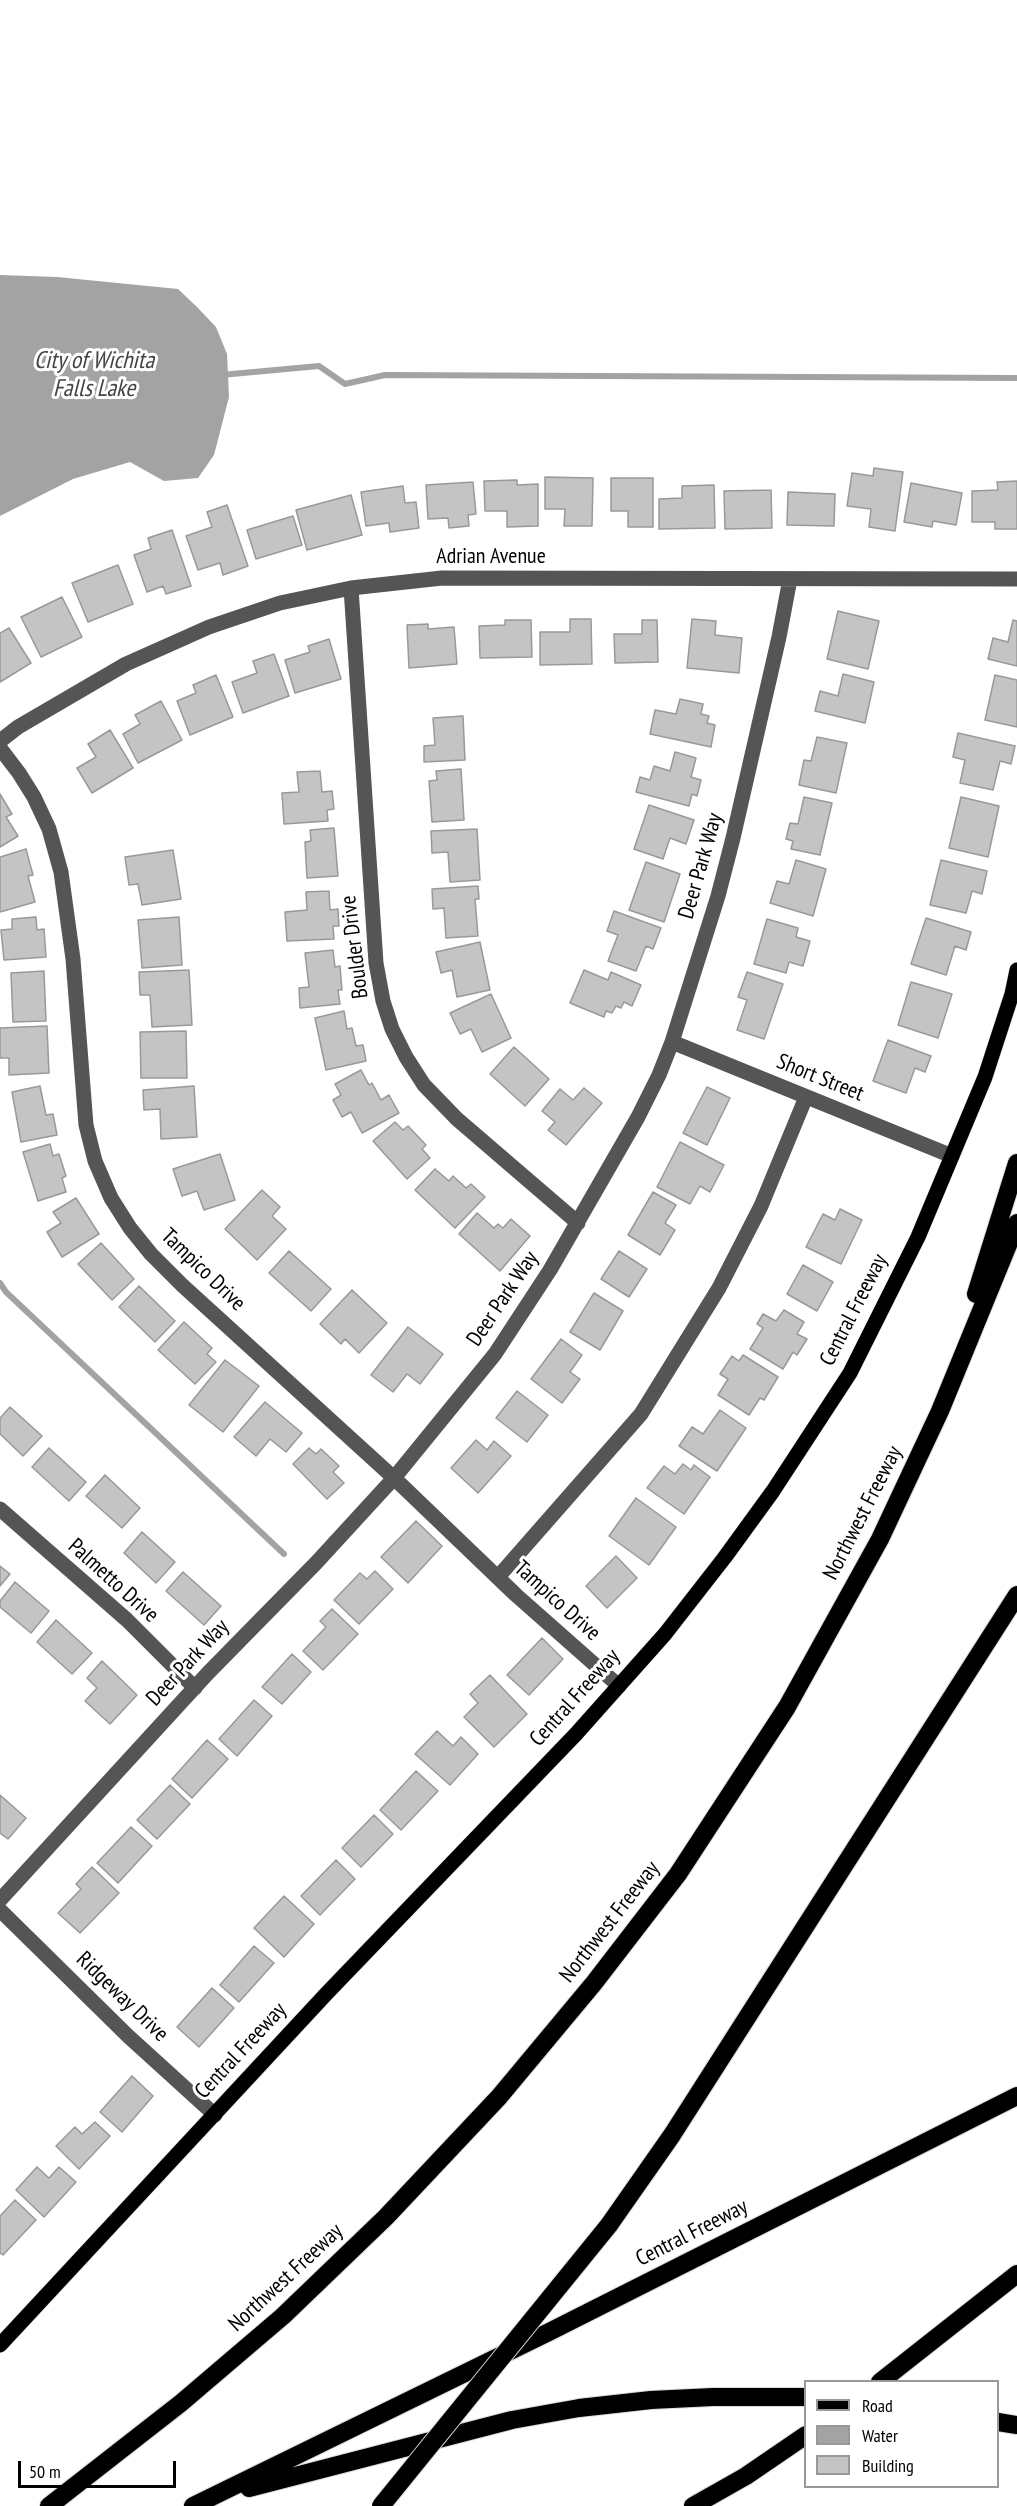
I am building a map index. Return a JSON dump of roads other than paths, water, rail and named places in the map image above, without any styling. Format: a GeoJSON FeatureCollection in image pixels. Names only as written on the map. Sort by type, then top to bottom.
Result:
{"type":"FeatureCollection","features":[{"type":"Feature","properties":{"kind":"highway"},"geometry":{"type":"LineString","coordinates":[[940,1411],[1017,1163]]}},
{"type":"Feature","properties":{"kind":"highway","name":"Northwest Freeway"},"geometry":{"type":"LineString","coordinates":[[49,2506],[224,2367],[283,2316],[378,2225],[499,2097],[594,1983],[678,1874],[787,1707],[880,1539],[940,1411],[1017,1223]]}},
{"type":"Feature","properties":{"kind":"highway"},"geometry":{"type":"LineString","coordinates":[[381,2506],[609,2225],[672,2135],[1017,1595]]}},
{"type":"Feature","properties":{"kind":"highway","name":"Central Freeway"},"geometry":{"type":"LineString","coordinates":[[201,2502],[549,2332],[1017,2097]]}},
{"type":"Feature","properties":{"kind":"highway"},"geometry":{"type":"LineString","coordinates":[[883,2380],[1017,2274]]}},
{"type":"Feature","properties":{"kind":"highway"},"geometry":{"type":"LineString","coordinates":[[201,2502],[512,2420],[579,2408],[702,2398],[804,2397]]}},
{"type":"Feature","properties":{"kind":"highway"},"geometry":{"type":"LineString","coordinates":[[999,2422],[1017,2425]]}},
{"type":"Feature","properties":{"kind":"highway"},"geometry":{"type":"LineString","coordinates":[[693,2506],[746,2476],[804,2435]]}},
{"type":"Feature","properties":{"kind":"main road","name":"Central Freeway"},"geometry":{"type":"LineString","coordinates":[[0,2345],[327,1993],[526,1788],[619,1686],[665,1634],[766,1501],[850,1373],[918,1237],[985,1077],[1012,994],[1017,970]]}},
{"type":"Feature","properties":{"kind":"street","name":"Adrian Avenue"},"geometry":{"type":"LineString","coordinates":[[0,741],[18,727],[126,664],[209,627],[280,603],[351,588],[442,578],[1017,579]]}},
{"type":"Feature","properties":{"kind":"street","name":"Deer Park Way"},"geometry":{"type":"LineString","coordinates":[[0,1900],[51,1842],[394,1478],[495,1354],[526,1309],[578,1223],[638,1117],[672,1042],[718,896],[733,838],[790,579]]}},
{"type":"Feature","properties":{"kind":"street","name":"Boulder Drive"},"geometry":{"type":"LineString","coordinates":[[351,588],[375,952],[383,1001],[392,1029],[424,1085],[457,1119],[578,1223]]}},
{"type":"Feature","properties":{"kind":"street","name":"Tampico Drive"},"geometry":{"type":"LineString","coordinates":[[0,748],[19,772],[34,797],[49,829],[61,872],[73,959],[86,1125],[95,1161],[111,1198],[130,1228],[151,1254],[182,1285],[619,1686]]}},
{"type":"Feature","properties":{"kind":"street","name":"Short Street"},"geometry":{"type":"LineString","coordinates":[[672,1042],[952,1156]]}},
{"type":"Feature","properties":{"kind":"street"},"geometry":{"type":"LineString","coordinates":[[498,1577],[641,1413],[719,1288],[761,1206],[806,1097]]}},
{"type":"Feature","properties":{"kind":"street","name":"Palmetto Drive"},"geometry":{"type":"LineString","coordinates":[[0,1509],[126,1620],[195,1688]]}},
{"type":"Feature","properties":{"kind":"street","name":"Ridgeway Drive"},"geometry":{"type":"LineString","coordinates":[[0,1910],[128,2036],[215,2115]]}},
{"type":"Feature","properties":{"kind":"water","name":"City of Wichita Falls Lake"},"geometry":{"type":"Polygon","coordinates":[[[0,275],[57,277],[178,289],[197,307],[216,327],[227,354],[229,397],[214,455],[198,478],[164,481],[130,462],[73,479],[0,516],[0,275]]]}},
{"type":"Feature","properties":{"kind":"waterway"},"geometry":{"type":"LineString","coordinates":[[221,375],[319,366],[345,384],[385,375],[1017,378]]}},
{"type":"Feature","properties":{"kind":"waterway"},"geometry":{"type":"LineString","coordinates":[[0,1283],[6,1292],[284,1554]]}}]}
